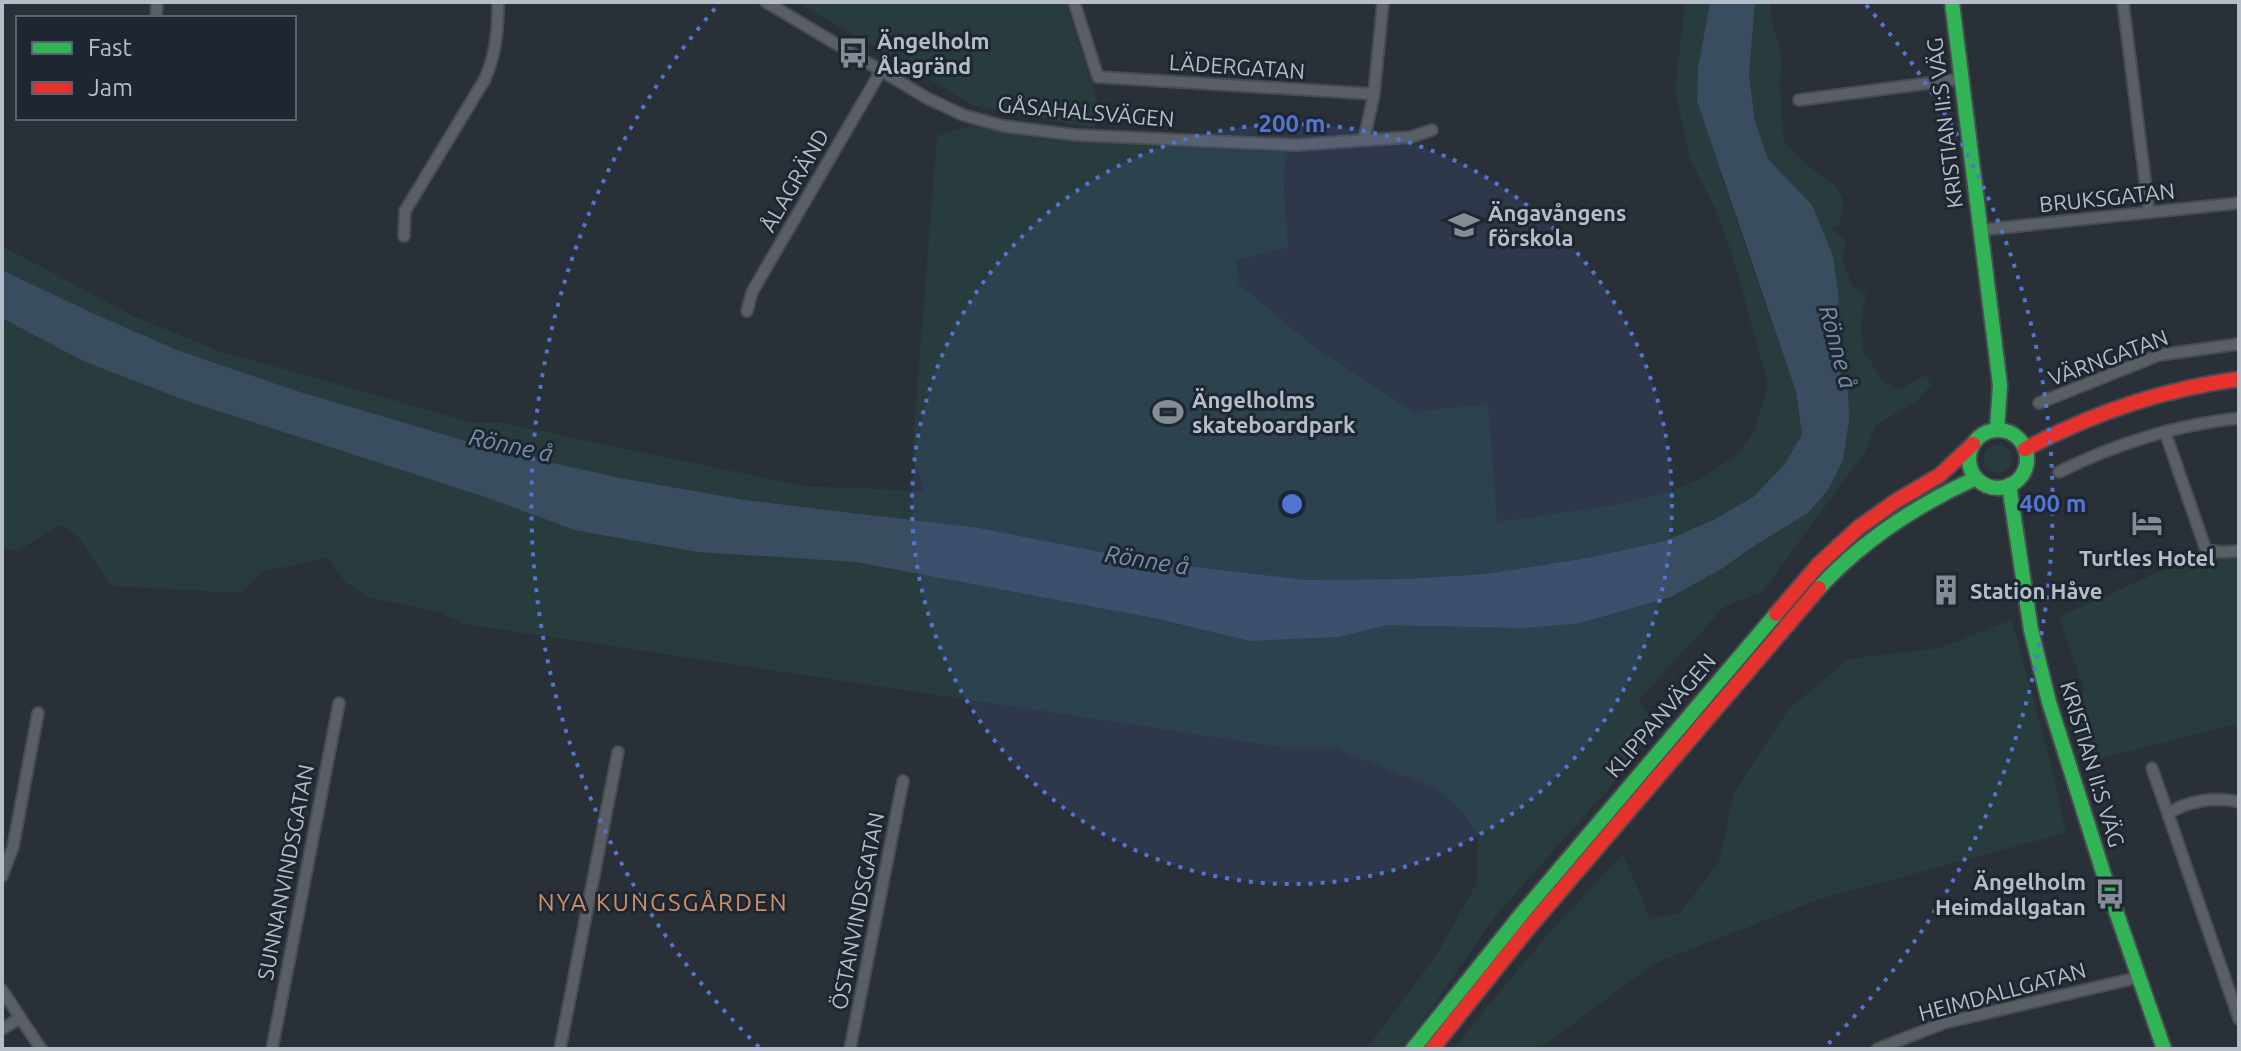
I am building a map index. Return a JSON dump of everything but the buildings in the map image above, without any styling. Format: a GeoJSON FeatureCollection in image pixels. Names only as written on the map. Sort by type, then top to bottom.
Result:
{"type":"FeatureCollection","features":[{"type":"Feature","properties":{"kind":"main road","name":"KRISTIAN II:S VÄG"},"geometry":{"type":"LineString","coordinates":[[1952,2],[2000,385],[1997,430]]}},
{"type":"Feature","properties":{"kind":"main road"},"geometry":{"type":"LineString","coordinates":[[2025,449],[2050,435],[2118,407],[2178,388],[2239,379]]}},
{"type":"Feature","properties":{"kind":"main road","name":"KLIPPANVÄGEN"},"geometry":{"type":"LineString","coordinates":[[1413,1049],[1544,886],[1818,565],[1858,528],[1940,475],[1983,434],[1997,430]]}},
{"type":"Feature","properties":{"kind":"main road"},"geometry":{"type":"LineString","coordinates":[[1973,444],[1969,465],[1976,478],[1988,486],[2009,485],[2024,470],[2025,449],[2017,437],[1997,430]]}},
{"type":"Feature","properties":{"kind":"main road","name":"KLIPPANVÄGEN"},"geometry":{"type":"LineString","coordinates":[[1432,1049],[1527,930],[1822,585],[1862,547],[1899,520],[1976,478]]}},
{"type":"Feature","properties":{"kind":"main road","name":"KRISTIAN II:S VÄG"},"geometry":{"type":"LineString","coordinates":[[2009,485],[2031,630],[2049,702],[2110,894],[2164,1049]]}},
{"type":"Feature","properties":{"kind":"street"},"geometry":{"type":"LineString","coordinates":[[404,236],[405,211],[492,64],[496,49],[498,2]]}},
{"type":"Feature","properties":{"kind":"street","name":"GÅSAHALSVÄGEN"},"geometry":{"type":"LineString","coordinates":[[766,2],[779,5],[927,98],[963,115],[1003,126],[1075,135],[1296,145],[1411,137],[1432,130]]}},
{"type":"Feature","properties":{"kind":"street","name":"LÄDERGATAN"},"geometry":{"type":"LineString","coordinates":[[1074,2],[1098,77],[1374,94]]}},
{"type":"Feature","properties":{"kind":"street"},"geometry":{"type":"LineString","coordinates":[[1364,140],[1374,94],[1383,2]]}},
{"type":"Feature","properties":{"kind":"street"},"geometry":{"type":"LineString","coordinates":[[2123,2],[2149,212]]}},
{"type":"Feature","properties":{"kind":"street","name":"ÅLAGRÄND"},"geometry":{"type":"LineString","coordinates":[[747,311],[752,292],[881,71]]}},
{"type":"Feature","properties":{"kind":"street"},"geometry":{"type":"LineString","coordinates":[[1799,100],[1961,79]]}},
{"type":"Feature","properties":{"kind":"street","name":"BRUKSGATAN"},"geometry":{"type":"LineString","coordinates":[[1980,230],[2239,203]]}},
{"type":"Feature","properties":{"kind":"street","name":"VÄRNGATAN"},"geometry":{"type":"LineString","coordinates":[[2039,403],[2159,355],[2239,344]]}},
{"type":"Feature","properties":{"kind":"street"},"geometry":{"type":"LineString","coordinates":[[2059,472],[2110,449],[2165,432],[2239,418]]}},
{"type":"Feature","properties":{"kind":"street"},"geometry":{"type":"LineString","coordinates":[[2165,432],[2206,550],[2239,551]]}},
{"type":"Feature","properties":{"kind":"street","name":"SUNNANVINDSGATAN"},"geometry":{"type":"LineString","coordinates":[[272,1049],[339,703]]}},
{"type":"Feature","properties":{"kind":"street"},"geometry":{"type":"LineString","coordinates":[[2,876],[13,847],[38,713]]}},
{"type":"Feature","properties":{"kind":"street"},"geometry":{"type":"LineString","coordinates":[[560,1049],[618,752]]}},
{"type":"Feature","properties":{"kind":"street"},"geometry":{"type":"LineString","coordinates":[[2152,768],[2239,1019]]}},
{"type":"Feature","properties":{"kind":"street","name":"ÖSTANVINDSGATAN"},"geometry":{"type":"LineString","coordinates":[[850,1049],[903,781]]}},
{"type":"Feature","properties":{"kind":"street"},"geometry":{"type":"LineString","coordinates":[[2168,813],[2205,800],[2239,802]]}},
{"type":"Feature","properties":{"kind":"street","name":"HEIMDALLGATAN"},"geometry":{"type":"LineString","coordinates":[[1877,1049],[1944,1023],[2140,977]]}},
{"type":"Feature","properties":{"kind":"street"},"geometry":{"type":"LineString","coordinates":[[2,990],[41,1049]]}},
{"type":"Feature","properties":{"kind":"street"},"geometry":{"type":"LineString","coordinates":[[2,1029],[20,1018]]}},
{"type":"Feature","properties":{"kind":"green space"},"geometry":{"type":"Polygon","coordinates":[[[797,2],[1065,2],[1098,105],[1095,128],[975,106],[797,2]]]}},
{"type":"Feature","properties":{"kind":"green space"},"geometry":{"type":"Polygon","coordinates":[[[1685,2],[1710,2],[1708,22],[1721,176],[1796,392],[1802,434],[1785,464],[1753,497],[1715,519],[1665,541],[1588,558],[1485,574],[1306,580],[1151,562],[874,515],[746,500],[620,478],[500,451],[297,391],[177,350],[2,270],[2,246],[133,316],[224,353],[472,423],[502,423],[804,486],[925,491],[912,455],[937,136],[969,126],[1056,141],[1288,153],[1283,174],[1288,247],[1236,260],[1239,284],[1319,351],[1414,412],[1488,404],[1497,522],[1616,505],[1668,493],[1701,478],[1736,456],[1755,430],[1768,384],[1731,251],[1715,208],[1690,159],[1675,91],[1685,2]]]}},
{"type":"Feature","properties":{"kind":"green space"},"geometry":{"type":"Polygon","coordinates":[[[1755,2],[1771,2],[1770,13],[1782,58],[1780,85],[1784,143],[1836,186],[1844,203],[1839,223],[1831,229],[1846,240],[1842,260],[1853,287],[1866,293],[1861,322],[1864,355],[1869,358],[1880,379],[1898,390],[1926,375],[1931,385],[1917,401],[1876,425],[1865,452],[1762,592],[1724,607],[1638,701],[1653,722],[1633,761],[1494,918],[1403,1049],[1366,1049],[1436,956],[1477,883],[1478,836],[1465,815],[1438,789],[1332,747],[1282,747],[464,624],[438,612],[369,597],[346,583],[328,558],[261,572],[242,593],[111,586],[80,539],[62,524],[17,551],[2,548],[2,318],[83,361],[184,400],[488,498],[574,530],[697,552],[855,562],[1154,618],[1250,641],[1338,637],[1388,625],[1421,625],[1723,568],[1749,549],[1848,391],[1842,379],[1834,337],[1839,300],[1811,205],[1768,159],[1755,121],[1749,75],[1755,2]]]}},
{"type":"Feature","properties":{"kind":"green space"},"geometry":{"type":"Polygon","coordinates":[[[1998,445],[2008,449],[2012,459],[2008,469],[1998,473],[1988,469],[1984,459],[1988,449],[1998,445]]]}},
{"type":"Feature","properties":{"kind":"green space"},"geometry":{"type":"Polygon","coordinates":[[[2239,551],[2239,724],[2086,762],[2076,727],[2084,689],[2059,617],[2203,552],[2239,551]]]}},
{"type":"Feature","properties":{"kind":"green space"},"geometry":{"type":"Polygon","coordinates":[[[2012,620],[2066,833],[1820,899],[1655,963],[1539,1049],[1453,1049],[1546,936],[1623,854],[1650,918],[1679,914],[1719,862],[1734,793],[1788,710],[1848,659],[1939,648],[2012,620]]]}},
{"type":"Feature","properties":{"kind":"water"},"geometry":{"type":"Polygon","coordinates":[[[1710,2],[1755,2],[1749,75],[1755,121],[1768,159],[1812,205],[1833,256],[1839,300],[1834,337],[1842,379],[1848,391],[1849,420],[1843,460],[1828,490],[1808,513],[1723,568],[1671,597],[1580,623],[1523,628],[1388,625],[1338,637],[1250,641],[1154,618],[855,562],[697,552],[574,530],[488,498],[184,400],[83,361],[2,318],[2,270],[177,350],[297,391],[500,451],[620,478],[746,500],[978,528],[1151,562],[1306,580],[1485,574],[1588,558],[1665,541],[1715,519],[1753,497],[1785,464],[1802,434],[1796,392],[1697,101],[1698,69],[1710,2]]]}},
{"type":"Feature","properties":{"kind":"traffic: fast"},"geometry":{"type":"LineString","coordinates":[[1952,2],[2000,385],[1997,430]]}},
{"type":"Feature","properties":{"kind":"traffic: fast"},"geometry":{"type":"LineString","coordinates":[[1998,430],[2009,432],[2018,439],[2025,448],[2027,459],[2025,470],[2018,479],[2009,486],[1998,488],[1987,486],[1978,479],[1971,470],[1969,459],[1971,448],[1978,439],[1987,432],[1998,430]]}},
{"type":"Feature","properties":{"kind":"traffic: fast"},"geometry":{"type":"LineString","coordinates":[[1819,588],[1872,539],[1933,500],[1976,478]]}},
{"type":"Feature","properties":{"kind":"traffic: fast"},"geometry":{"type":"LineString","coordinates":[[2009,485],[2031,630],[2049,702],[2110,894],[2164,1049]]}},
{"type":"Feature","properties":{"kind":"traffic: fast"},"geometry":{"type":"LineString","coordinates":[[1413,1049],[1524,911],[1776,614]]}},
{"type":"Feature","properties":{"kind":"traffic: jam"},"geometry":{"type":"LineString","coordinates":[[2025,449],[2076,424],[2129,404],[2183,389],[2239,379]]}},
{"type":"Feature","properties":{"kind":"traffic: jam"},"geometry":{"type":"LineString","coordinates":[[1776,614],[1818,565],[1858,528],[1940,475],[1973,444]]}},
{"type":"Feature","properties":{"kind":"traffic: jam"},"geometry":{"type":"LineString","coordinates":[[1432,1049],[1527,930],[1819,588]]}},
{"type":"Feature","properties":{"kind":"place","name":"Ängelholm Ålagränd"},"geometry":{"type":"Point","coordinates":[853,53]}},
{"type":"Feature","properties":{"kind":"place","name":"Ängavångens förskola"},"geometry":{"type":"Point","coordinates":[1464,225]}},
{"type":"Feature","properties":{"kind":"place","name":"Ängelholms skateboardpark"},"geometry":{"type":"Point","coordinates":[1168,412]}},
{"type":"Feature","properties":{"kind":"place","name":"Turtles Hotel"},"geometry":{"type":"Point","coordinates":[2147,523]}},
{"type":"Feature","properties":{"kind":"place","name":"Station Håve"},"geometry":{"type":"Point","coordinates":[1946,590]}},
{"type":"Feature","properties":{"kind":"place","name":"Ängelholm Heimdallgatan"},"geometry":{"type":"Point","coordinates":[2110,894]}},
{"type":"Feature","properties":{"kind":"district","name":"NYA KUNGSGÅRDEN"},"geometry":{"type":"Point","coordinates":[663,902]}},
{"type":"Feature","properties":{"kind":"water label","name":"Rönne å"},"geometry":{"type":"Point","coordinates":[1838,347]}},
{"type":"Feature","properties":{"kind":"water label","name":"Rönne å"},"geometry":{"type":"Point","coordinates":[511,445]}},
{"type":"Feature","properties":{"kind":"water label","name":"Rönne å"},"geometry":{"type":"Point","coordinates":[1147,560]}}]}
